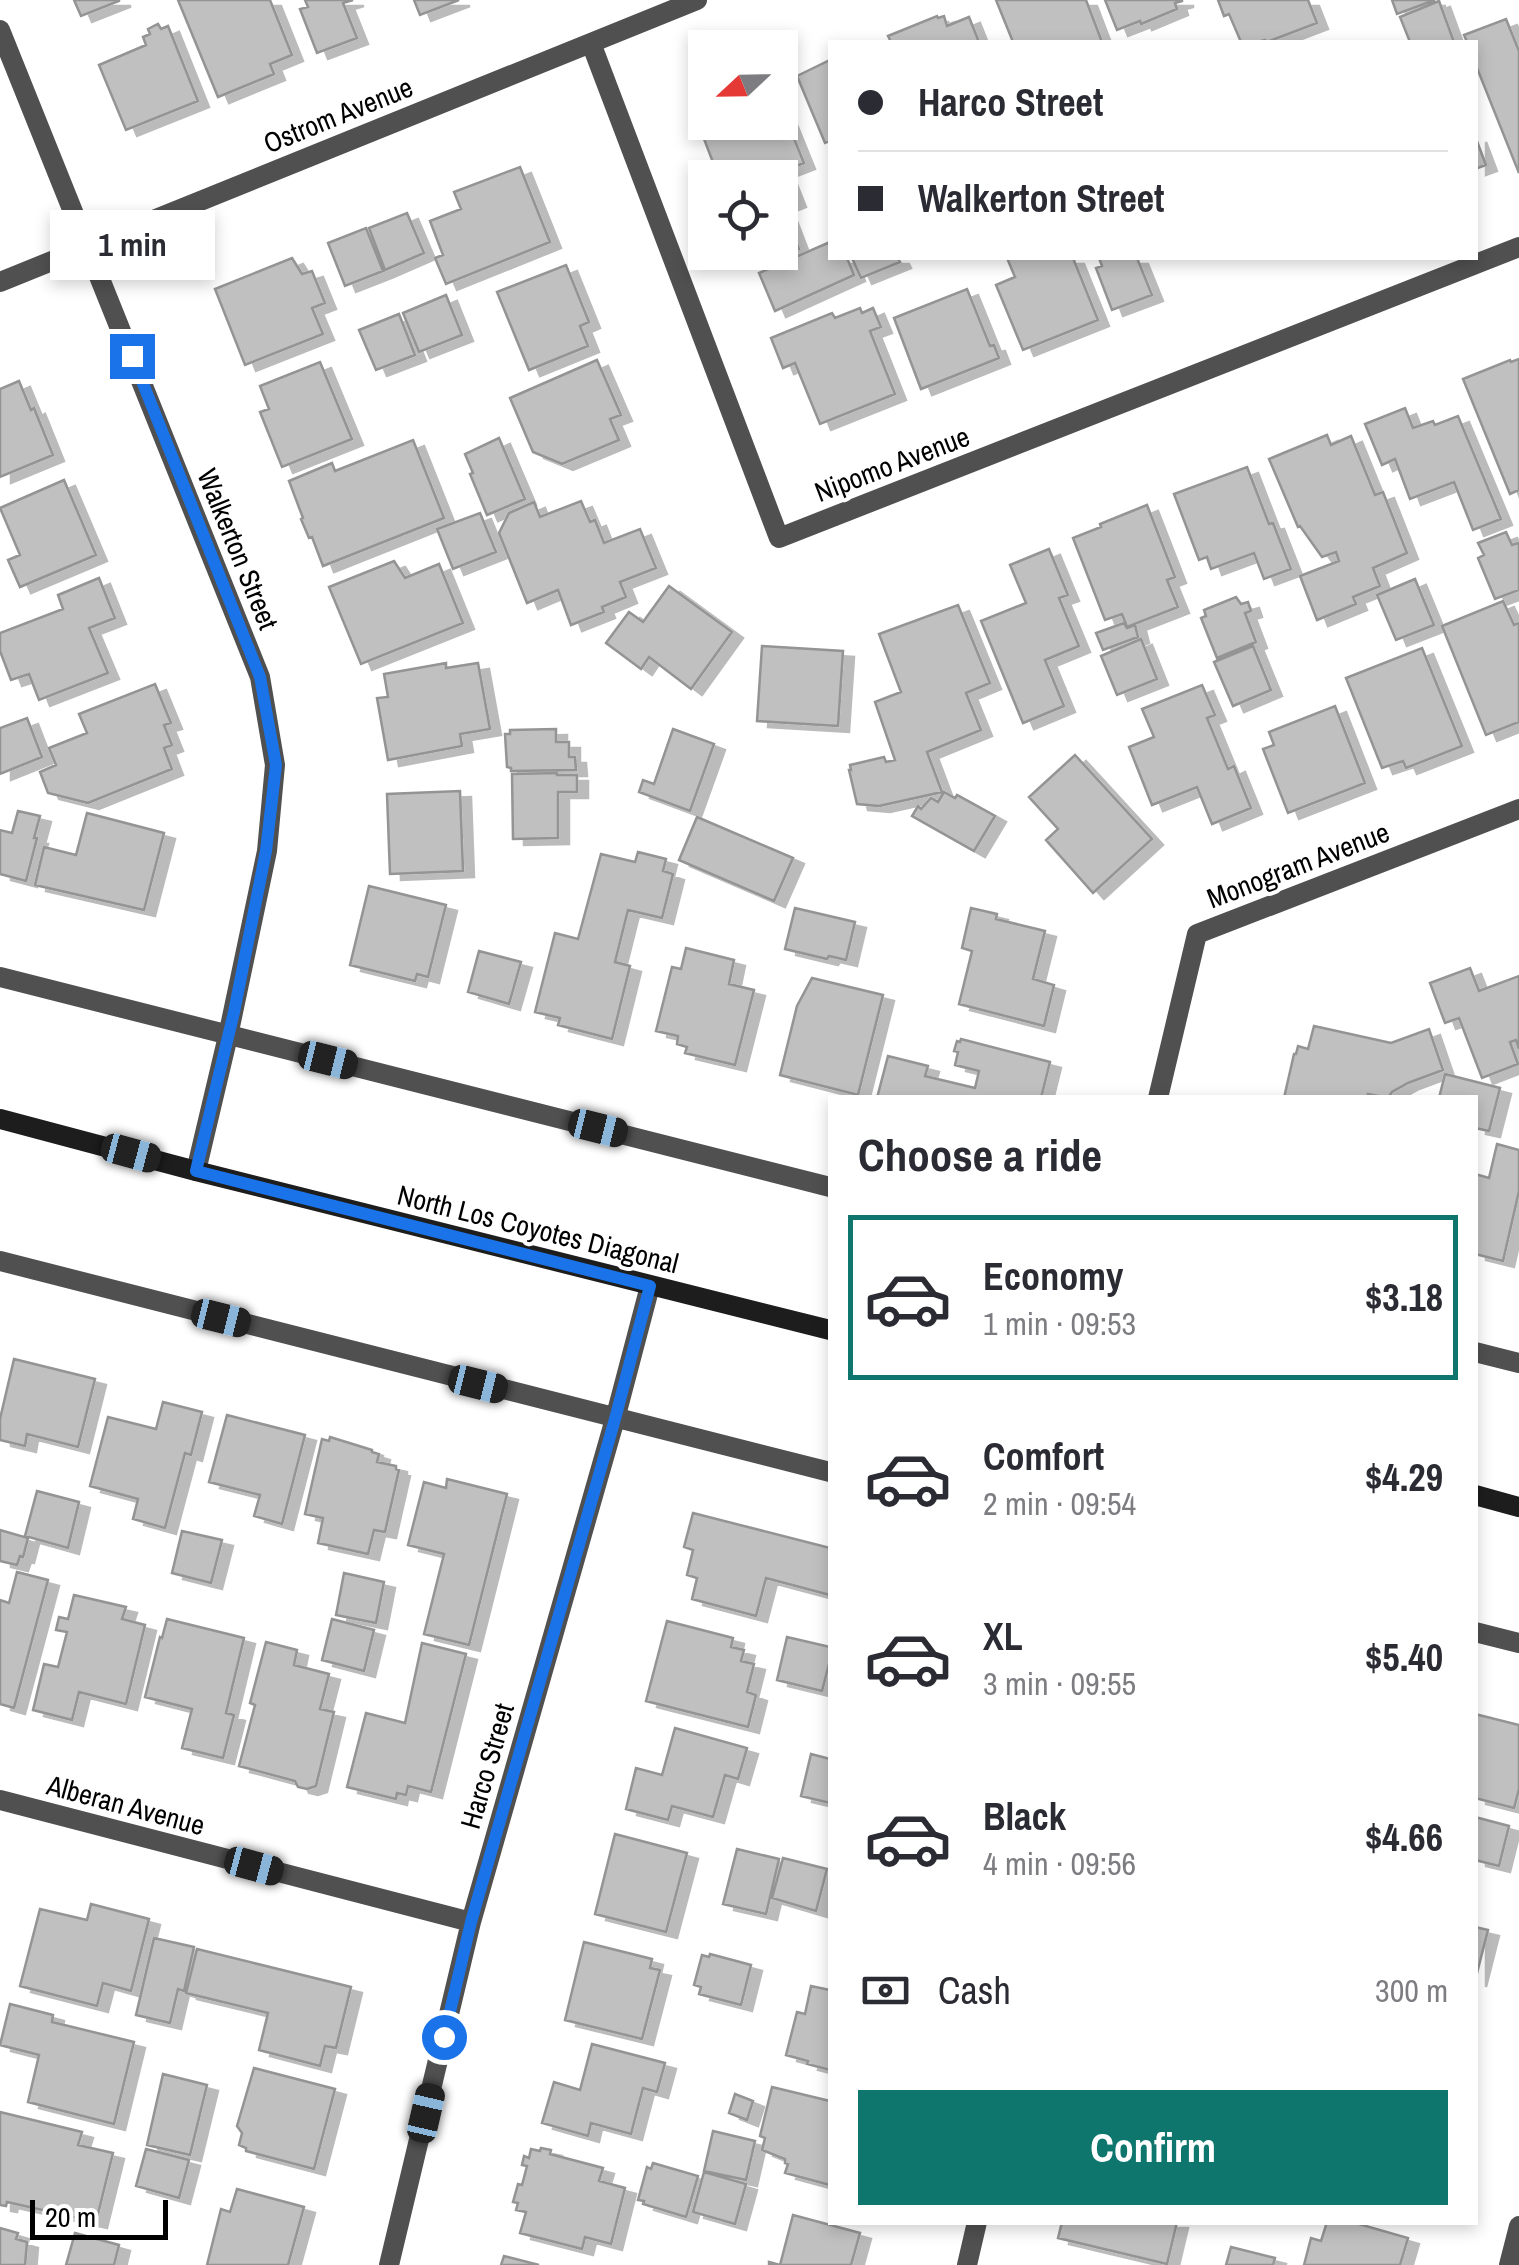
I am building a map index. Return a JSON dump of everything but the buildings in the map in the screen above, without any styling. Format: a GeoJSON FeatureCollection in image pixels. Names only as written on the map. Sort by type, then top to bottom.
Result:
{"type":"FeatureCollection","features":[{"type":"Feature","properties":{"kind":"main road","name":"North Los Coyotes Diagonal"},"geometry":{"type":"LineString","coordinates":[[0,1119],[828,1330]]}},
{"type":"Feature","properties":{"kind":"main road"},"geometry":{"type":"LineString","coordinates":[[1478,1497],[1519,1507]]}},
{"type":"Feature","properties":{"kind":"street","name":"Ostrom Avenue"},"geometry":{"type":"LineString","coordinates":[[0,282],[697,0]]}},
{"type":"Feature","properties":{"kind":"street","name":"Walkerton Street"},"geometry":{"type":"LineString","coordinates":[[0,30],[260,677],[276,765],[266,851],[196,1171]]}},
{"type":"Feature","properties":{"kind":"street","name":"Nipomo Avenue"},"geometry":{"type":"LineString","coordinates":[[591,42],[779,538],[1519,247]]}},
{"type":"Feature","properties":{"kind":"street","name":"Monogram Avenue"},"geometry":{"type":"LineString","coordinates":[[1159,1095],[1197,934],[1519,809]]}},
{"type":"Feature","properties":{"kind":"street"},"geometry":{"type":"LineString","coordinates":[[0,977],[828,1186]]}},
{"type":"Feature","properties":{"kind":"street"},"geometry":{"type":"LineString","coordinates":[[0,1261],[828,1472]]}},
{"type":"Feature","properties":{"kind":"street","name":"Harco Street"},"geometry":{"type":"LineString","coordinates":[[389,2265],[471,1922],[650,1286]]}},
{"type":"Feature","properties":{"kind":"street"},"geometry":{"type":"LineString","coordinates":[[1478,1353],[1519,1363]]}},
{"type":"Feature","properties":{"kind":"street"},"geometry":{"type":"LineString","coordinates":[[1478,1633],[1519,1643]]}},
{"type":"Feature","properties":{"kind":"street","name":"Alberan Avenue"},"geometry":{"type":"LineString","coordinates":[[0,1800],[471,1922]]}},
{"type":"Feature","properties":{"kind":"street"},"geometry":{"type":"LineString","coordinates":[[967,2265],[976,2225]]}},
{"type":"Feature","properties":{"kind":"street"},"geometry":{"type":"LineString","coordinates":[[1509,2265],[1519,2226]]}},
{"type":"Feature","properties":{"kind":"route"},"geometry":{"type":"LineString","coordinates":[[132,356],[260,677],[276,765],[266,851],[234,1012],[196,1171],[650,1286],[471,1922],[444,2037]]}}]}
